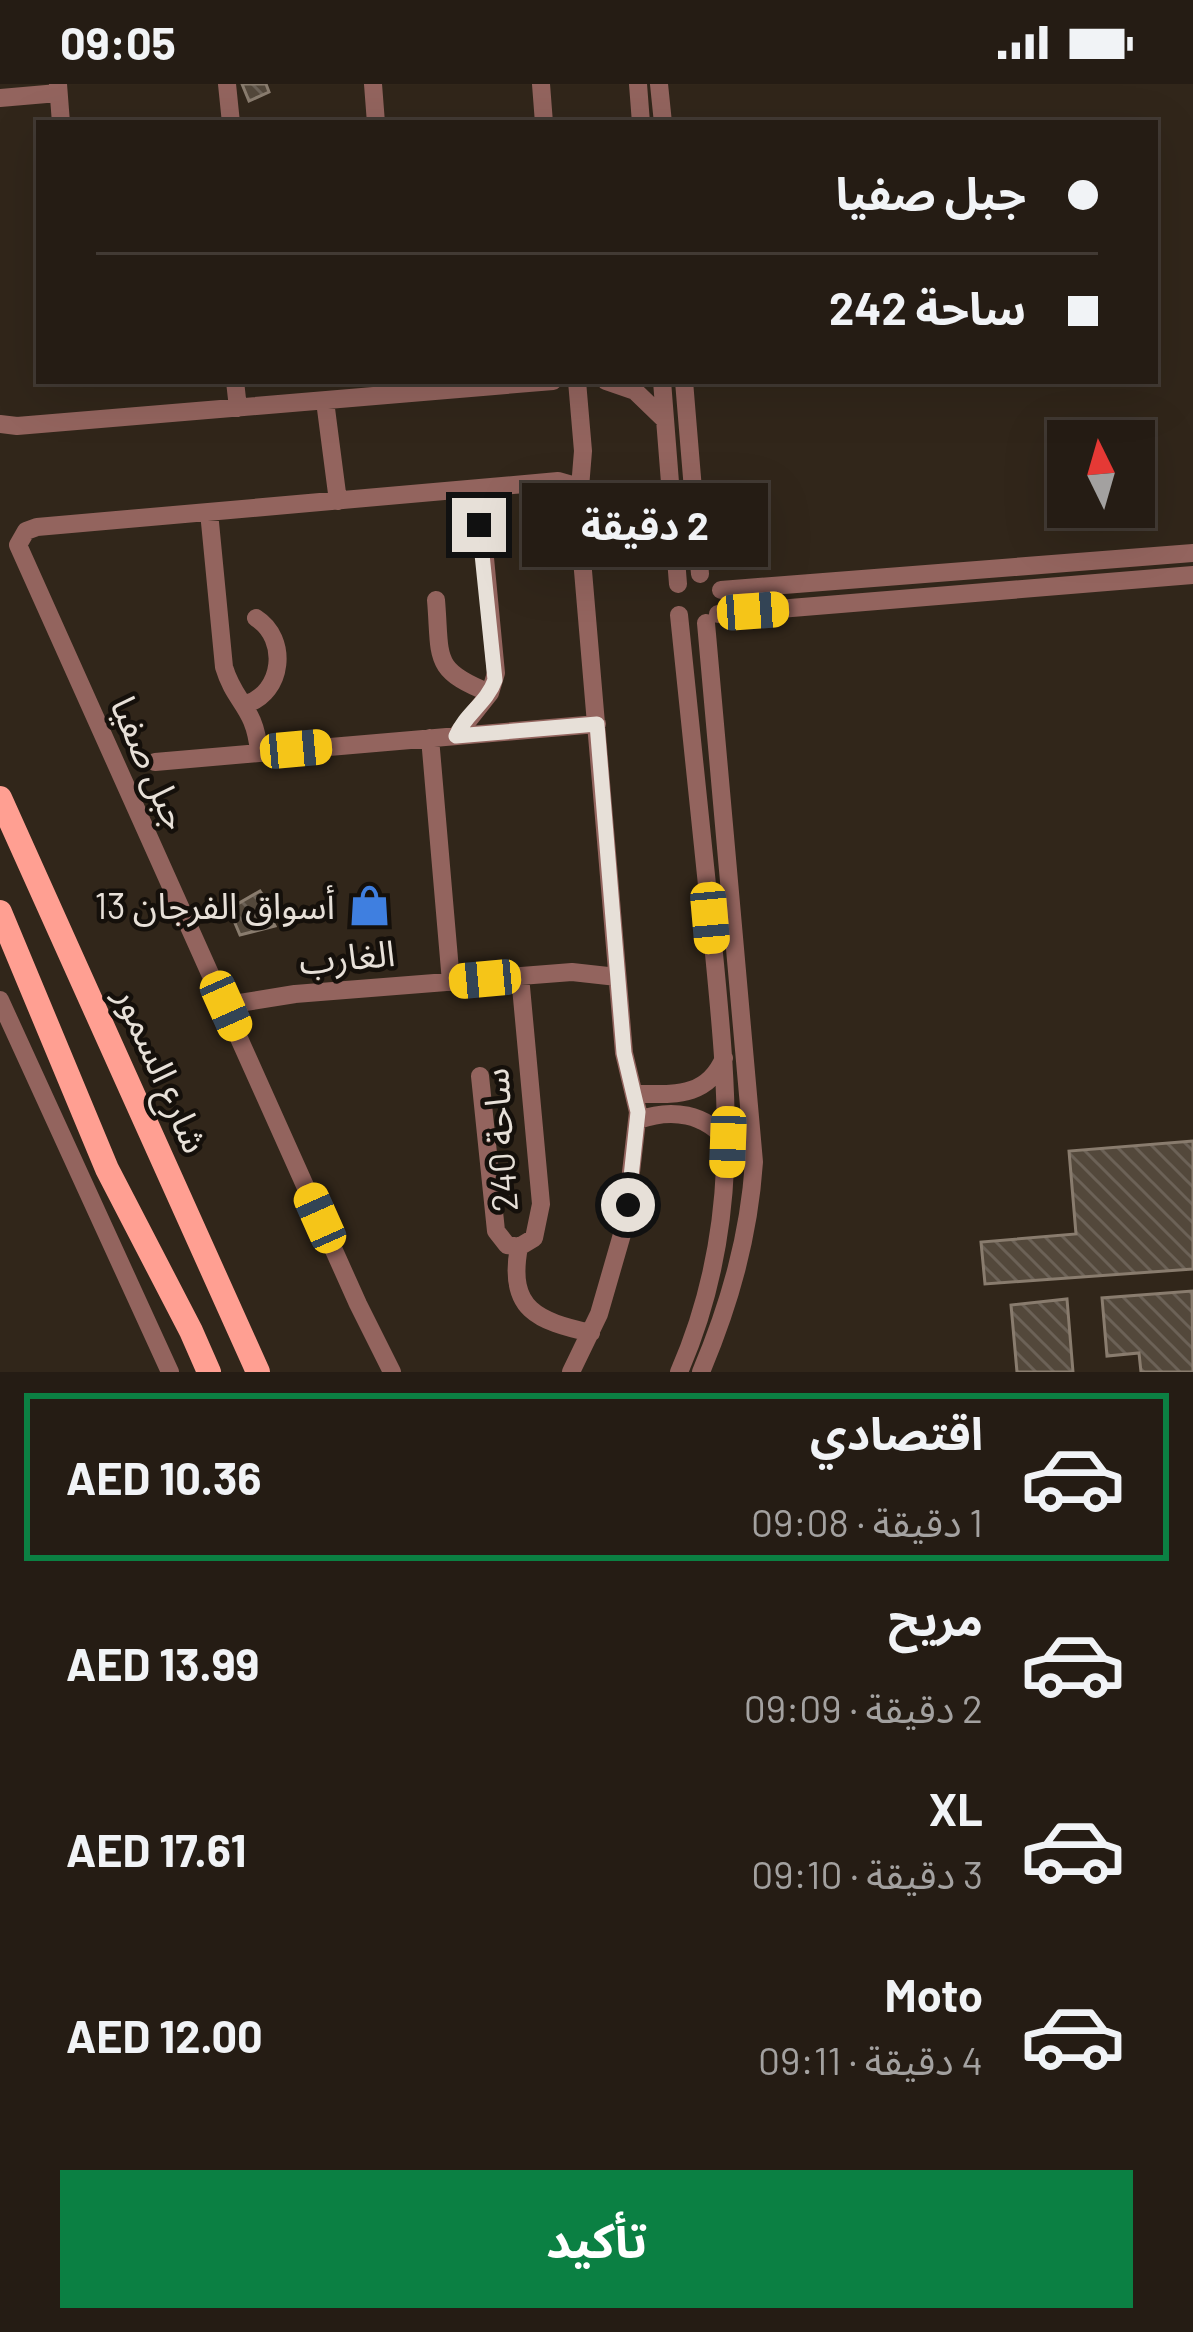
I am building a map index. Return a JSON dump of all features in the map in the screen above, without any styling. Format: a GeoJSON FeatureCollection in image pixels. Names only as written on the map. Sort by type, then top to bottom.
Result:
{"type":"FeatureCollection","features":[{"type":"Feature","properties":{"kind":"main road","name":"شارع السمور"},"geometry":{"type":"LineString","coordinates":[[0,798],[258,1372]]}},
{"type":"Feature","properties":{"kind":"main road"},"geometry":{"type":"LineString","coordinates":[[0,911],[107,1169],[208,1372]]}},
{"type":"Feature","properties":{"kind":"main road"},"geometry":{"type":"LineString","coordinates":[[0,933],[33,1009],[54,1041]]}},
{"type":"Feature","properties":{"kind":"main road"},"geometry":{"type":"LineString","coordinates":[[191,1331],[223,1372]]}},
{"type":"Feature","properties":{"kind":"street"},"geometry":{"type":"LineString","coordinates":[[227,84],[231,120]]}},
{"type":"Feature","properties":{"kind":"street"},"geometry":{"type":"LineString","coordinates":[[373,84],[376,120]]}},
{"type":"Feature","properties":{"kind":"street"},"geometry":{"type":"LineString","coordinates":[[541,84],[544,120]]}},
{"type":"Feature","properties":{"kind":"street"},"geometry":{"type":"LineString","coordinates":[[638,84],[641,120]]}},
{"type":"Feature","properties":{"kind":"street"},"geometry":{"type":"LineString","coordinates":[[659,84],[663,120]]}},
{"type":"Feature","properties":{"kind":"street"},"geometry":{"type":"LineString","coordinates":[[0,98],[58,88],[61,120]]}},
{"type":"Feature","properties":{"kind":"street"},"geometry":{"type":"LineString","coordinates":[[236,384],[238,408]]}},
{"type":"Feature","properties":{"kind":"street"},"geometry":{"type":"LineString","coordinates":[[0,424],[17,427],[519,384]]}},
{"type":"Feature","properties":{"kind":"street"},"geometry":{"type":"LineString","coordinates":[[571,1372],[591,1333],[621,1243],[638,1120],[617,977],[579,487],[583,451],[578,384]]}},
{"type":"Feature","properties":{"kind":"street"},"geometry":{"type":"LineString","coordinates":[[615,384],[635,391],[665,421]]}},
{"type":"Feature","properties":{"kind":"street"},"geometry":{"type":"LineString","coordinates":[[662,384],[678,584],[673,596],[679,615],[724,1058],[728,1142],[716,1258],[679,1372]]}},
{"type":"Feature","properties":{"kind":"street"},"geometry":{"type":"LineString","coordinates":[[684,384],[700,574]]}},
{"type":"Feature","properties":{"kind":"street"},"geometry":{"type":"LineString","coordinates":[[325,401],[338,501]]}},
{"type":"Feature","properties":{"kind":"street","name":"جبل صفيا"},"geometry":{"type":"LineString","coordinates":[[392,1372],[18,545],[32,528],[558,481],[579,487]]}},
{"type":"Feature","properties":{"kind":"street"},"geometry":{"type":"LineString","coordinates":[[456,736],[490,693],[496,673],[484,550],[464,490]]}},
{"type":"Feature","properties":{"kind":"street"},"geometry":{"type":"LineString","coordinates":[[209,512],[224,667],[256,724],[260,752]]}},
{"type":"Feature","properties":{"kind":"street"},"geometry":{"type":"LineString","coordinates":[[721,590],[1193,553]]}},
{"type":"Feature","properties":{"kind":"street"},"geometry":{"type":"LineString","coordinates":[[1069,564],[1071,586]]}},
{"type":"Feature","properties":{"kind":"street"},"geometry":{"type":"LineString","coordinates":[[678,584],[700,574],[713,579],[723,602],[712,618],[754,1162],[737,1274],[701,1372]]}},
{"type":"Feature","properties":{"kind":"street"},"geometry":{"type":"LineString","coordinates":[[679,615],[691,623],[1193,575]]}},
{"type":"Feature","properties":{"kind":"street"},"geometry":{"type":"LineString","coordinates":[[896,576],[898,600]]}},
{"type":"Feature","properties":{"kind":"street"},"geometry":{"type":"LineString","coordinates":[[436,600],[445,667],[458,681],[490,693]]}},
{"type":"Feature","properties":{"kind":"street"},"geometry":{"type":"LineString","coordinates":[[246,704],[266,694],[277,674],[274,637],[256,618]]}},
{"type":"Feature","properties":{"kind":"street"},"geometry":{"type":"LineString","coordinates":[[155,762],[597,724]]}},
{"type":"Feature","properties":{"kind":"street"},"geometry":{"type":"LineString","coordinates":[[430,738],[451,982]]}},
{"type":"Feature","properties":{"kind":"street","name":"الغارب"},"geometry":{"type":"LineString","coordinates":[[226,1006],[295,994],[581,971],[617,977]]}},
{"type":"Feature","properties":{"kind":"street","name":"ساحة 240"},"geometry":{"type":"LineString","coordinates":[[480,1076],[496,1231],[502,1241],[519,1247],[535,1238],[541,1204],[520,976]]}},
{"type":"Feature","properties":{"kind":"street"},"geometry":{"type":"LineString","coordinates":[[0,1000],[170,1372]]}},
{"type":"Feature","properties":{"kind":"street"},"geometry":{"type":"LineString","coordinates":[[636,1094],[696,1090],[714,1077],[724,1058]]}},
{"type":"Feature","properties":{"kind":"street"},"geometry":{"type":"LineString","coordinates":[[638,1120],[657,1115],[701,1118],[728,1142]]}},
{"type":"Feature","properties":{"kind":"street"},"geometry":{"type":"LineString","coordinates":[[519,1247],[516,1278],[531,1311],[551,1324],[591,1333]]}},
{"type":"Feature","properties":{"kind":"building"},"geometry":{"type":"Polygon","coordinates":[[[242,84],[266,84],[269,92],[249,101],[242,84]]]}},
{"type":"Feature","properties":{"kind":"building"},"geometry":{"type":"Polygon","coordinates":[[[260,891],[275,914],[270,916],[275,926],[240,935],[229,909],[260,891]]]}},
{"type":"Feature","properties":{"kind":"building"},"geometry":{"type":"Polygon","coordinates":[[[1193,1141],[1193,1269],[985,1284],[981,1242],[1076,1234],[1069,1151],[1193,1141]]]}},
{"type":"Feature","properties":{"kind":"building"},"geometry":{"type":"Polygon","coordinates":[[[1192,1291],[1193,1372],[1141,1372],[1139,1353],[1107,1356],[1102,1298],[1192,1291]]]}},
{"type":"Feature","properties":{"kind":"building"},"geometry":{"type":"Polygon","coordinates":[[[1067,1299],[1073,1372],[1017,1372],[1011,1305],[1067,1299]]]}},
{"type":"Feature","properties":{"kind":"place","name":"أسواق الفرجان 13"},"geometry":{"type":"Point","coordinates":[369,906]}},
{"type":"Feature","properties":{"kind":"route"},"geometry":{"type":"LineString","coordinates":[[479,525],[495,680],[456,736],[597,724],[624,1053],[638,1112],[628,1205]]}}]}
